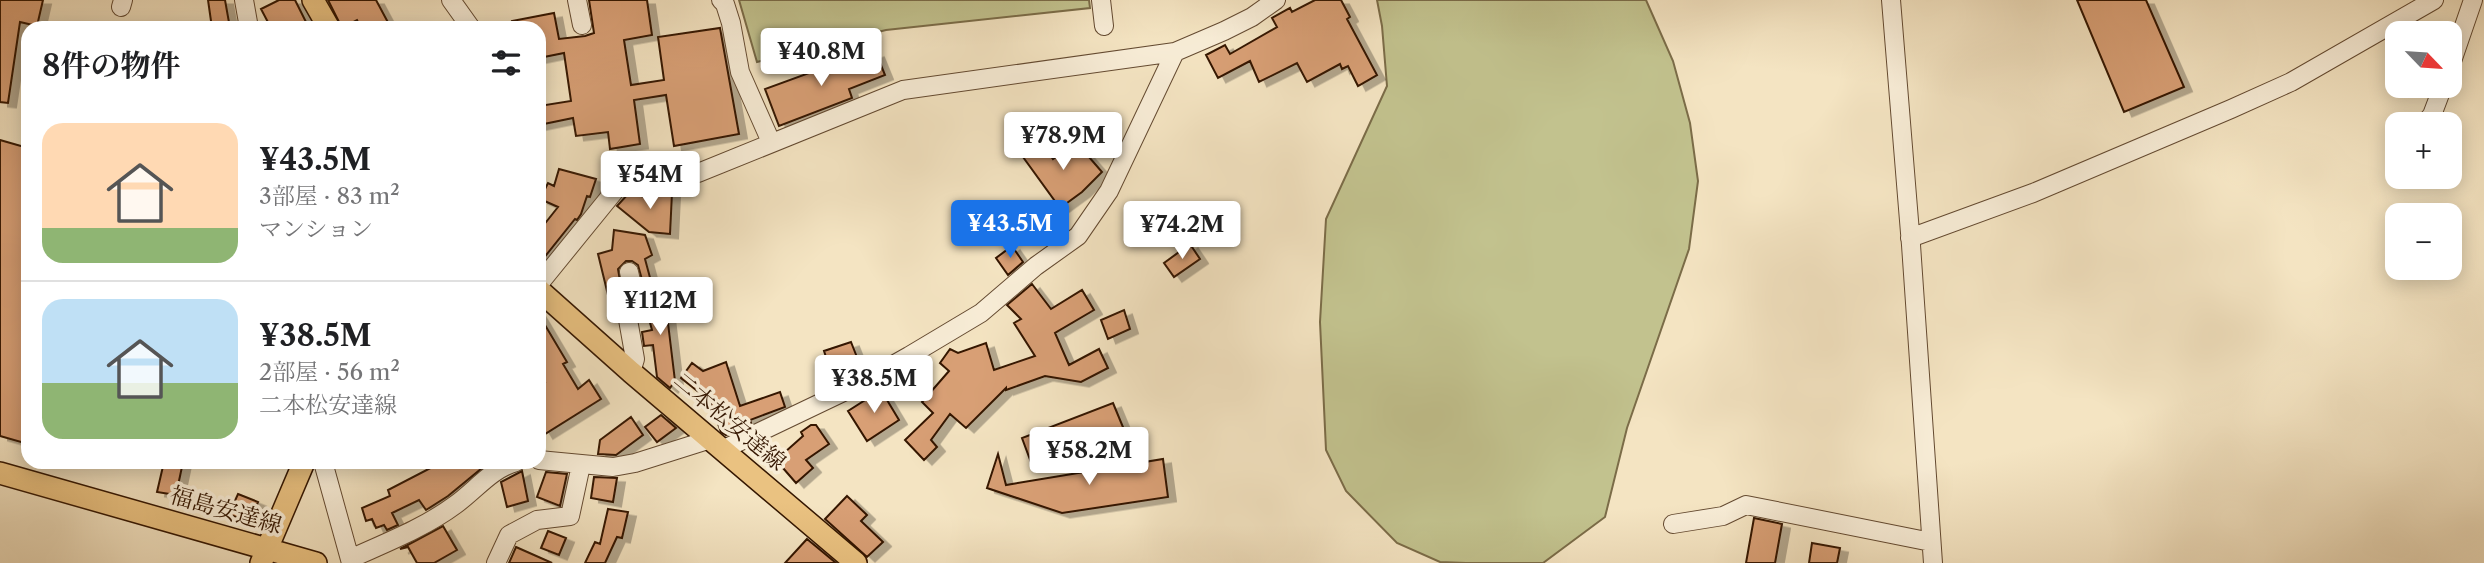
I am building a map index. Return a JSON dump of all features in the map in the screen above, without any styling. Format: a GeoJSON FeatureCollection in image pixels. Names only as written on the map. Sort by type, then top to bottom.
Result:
{"type":"FeatureCollection","features":[{"type":"Feature","properties":{"kind":"main road"},"geometry":{"type":"LineString","coordinates":[[313,0],[325,21]]}},
{"type":"Feature","properties":{"kind":"main road","name":"二本松安達線"},"geometry":{"type":"LineString","coordinates":[[546,296],[856,563]]}},
{"type":"Feature","properties":{"kind":"main road"},"geometry":{"type":"LineString","coordinates":[[264,556],[301,469]]}},
{"type":"Feature","properties":{"kind":"main road","name":"福島安達線"},"geometry":{"type":"LineString","coordinates":[[0,473],[264,556],[316,563]]}},
{"type":"Feature","properties":{"kind":"street"},"geometry":{"type":"LineString","coordinates":[[244,0],[248,21]]}},
{"type":"Feature","properties":{"kind":"street"},"geometry":{"type":"LineString","coordinates":[[451,0],[466,21]]}},
{"type":"Feature","properties":{"kind":"street"},"geometry":{"type":"LineString","coordinates":[[577,0],[582,24]]}},
{"type":"Feature","properties":{"kind":"street"},"geometry":{"type":"LineString","coordinates":[[721,0],[731,23],[740,72],[771,142]]}},
{"type":"Feature","properties":{"kind":"street"},"geometry":{"type":"LineString","coordinates":[[1101,0],[1104,26]]}},
{"type":"Feature","properties":{"kind":"street"},"geometry":{"type":"LineString","coordinates":[[546,275],[617,188],[629,180],[646,175],[698,173],[903,90],[1175,52],[1224,32],[1276,0]]}},
{"type":"Feature","properties":{"kind":"street"},"geometry":{"type":"LineString","coordinates":[[1891,0],[1933,563]]}},
{"type":"Feature","properties":{"kind":"street"},"geometry":{"type":"LineString","coordinates":[[1910,238],[2033,193],[2291,82],[2434,0]]}},
{"type":"Feature","properties":{"kind":"street"},"geometry":{"type":"LineString","coordinates":[[2462,32],[2473,0]]}},
{"type":"Feature","properties":{"kind":"street"},"geometry":{"type":"LineString","coordinates":[[546,461],[613,467],[717,444],[856,386],[981,313],[1036,266],[1077,236],[1109,191],[1175,52]]}},
{"type":"Feature","properties":{"kind":"street"},"geometry":{"type":"LineString","coordinates":[[629,272],[636,302],[627,314],[635,359],[631,372]]}},
{"type":"Feature","properties":{"kind":"street"},"geometry":{"type":"LineString","coordinates":[[496,563],[509,535],[537,520],[570,516],[581,466]]}},
{"type":"Feature","properties":{"kind":"street"},"geometry":{"type":"LineString","coordinates":[[325,469],[351,561],[455,506],[498,469]]}},
{"type":"Feature","properties":{"kind":"street"},"geometry":{"type":"LineString","coordinates":[[1672,524],[1723,516],[1746,506],[1931,542]]}},
{"type":"Feature","properties":{"kind":"green space"},"geometry":{"type":"Polygon","coordinates":[[[739,0],[1089,0],[1090,8],[886,30],[757,62],[739,0]]]}},
{"type":"Feature","properties":{"kind":"green space"},"geometry":{"type":"Polygon","coordinates":[[[1377,0],[1646,0],[1673,61],[1690,123],[1698,181],[1689,249],[1627,428],[1605,517],[1543,563],[1440,562],[1397,543],[1346,491],[1326,450],[1320,322],[1326,219],[1387,86],[1377,0]]]}},
{"type":"Feature","properties":{"kind":"building"},"geometry":{"type":"Polygon","coordinates":[[[0,0],[43,0],[38,21],[20,22],[8,103],[0,102],[0,0]]]}},
{"type":"Feature","properties":{"kind":"building"},"geometry":{"type":"Polygon","coordinates":[[[208,0],[225,0],[229,21],[211,21],[208,0]]]}},
{"type":"Feature","properties":{"kind":"building"},"geometry":{"type":"Polygon","coordinates":[[[279,0],[295,0],[306,21],[267,21],[261,9],[279,0]]]}},
{"type":"Feature","properties":{"kind":"building"},"geometry":{"type":"Polygon","coordinates":[[[328,0],[376,0],[387,21],[357,20],[338,21],[328,0]]]}},
{"type":"Feature","properties":{"kind":"building"},"geometry":{"type":"Polygon","coordinates":[[[589,0],[647,0],[652,35],[624,40],[631,85],[664,80],[658,37],[720,28],[739,134],[674,146],[666,95],[634,100],[640,144],[610,149],[608,132],[576,136],[573,118],[546,124],[546,105],[571,101],[564,53],[546,57],[546,21],[512,21],[554,13],[559,39],[594,33],[589,0]]]}},
{"type":"Feature","properties":{"kind":"building"},"geometry":{"type":"Polygon","coordinates":[[[1315,0],[1341,0],[1350,17],[1347,19],[1377,75],[1358,86],[1348,66],[1342,69],[1340,64],[1307,82],[1297,63],[1259,82],[1250,61],[1218,78],[1206,55],[1225,45],[1230,54],[1277,27],[1272,18],[1290,8],[1292,12],[1315,0]]]}},
{"type":"Feature","properties":{"kind":"building"},"geometry":{"type":"Polygon","coordinates":[[[2077,0],[2146,0],[2184,87],[2124,112],[2077,0]]]}},
{"type":"Feature","properties":{"kind":"building"},"geometry":{"type":"Polygon","coordinates":[[[876,53],[885,75],[849,89],[852,98],[779,126],[765,89],[839,62],[840,66],[876,53]]]}},
{"type":"Feature","properties":{"kind":"building"},"geometry":{"type":"Polygon","coordinates":[[[0,140],[21,146],[21,442],[0,436],[0,140]]]}},
{"type":"Feature","properties":{"kind":"building"},"geometry":{"type":"Polygon","coordinates":[[[1076,142],[1102,172],[1082,192],[1060,208],[1023,157],[1042,143],[1053,159],[1076,142]]]}},
{"type":"Feature","properties":{"kind":"building"},"geometry":{"type":"Polygon","coordinates":[[[559,169],[596,179],[581,214],[546,255],[546,222],[558,207],[546,202],[546,187],[548,183],[554,186],[559,169]]]}},
{"type":"Feature","properties":{"kind":"building"},"geometry":{"type":"Polygon","coordinates":[[[655,192],[672,193],[670,234],[649,232],[617,206],[628,194],[654,198],[655,192]]]}},
{"type":"Feature","properties":{"kind":"building"},"geometry":{"type":"Polygon","coordinates":[[[614,230],[645,235],[652,255],[645,259],[652,285],[644,287],[638,265],[626,261],[618,269],[622,292],[608,295],[598,254],[612,250],[614,230]]]}},
{"type":"Feature","properties":{"kind":"building"},"geometry":{"type":"Polygon","coordinates":[[[1190,244],[1200,259],[1174,277],[1164,263],[1190,244]]]}},
{"type":"Feature","properties":{"kind":"building"},"geometry":{"type":"Polygon","coordinates":[[[1012,246],[1023,262],[1008,275],[996,258],[1012,246]]]}},
{"type":"Feature","properties":{"kind":"building"},"geometry":{"type":"Polygon","coordinates":[[[1032,284],[1051,309],[1082,290],[1094,310],[1055,333],[1069,365],[1099,349],[1108,368],[1081,382],[1045,376],[1006,388],[966,428],[950,414],[931,440],[937,447],[924,460],[905,440],[933,413],[922,402],[949,371],[940,363],[950,349],[958,353],[986,343],[994,370],[1035,356],[1014,323],[1021,319],[1007,305],[1032,284]]]}},
{"type":"Feature","properties":{"kind":"building"},"geometry":{"type":"Polygon","coordinates":[[[664,290],[675,381],[670,388],[657,377],[653,345],[644,346],[642,332],[652,330],[646,308],[646,295],[664,290]]]}},
{"type":"Feature","properties":{"kind":"building"},"geometry":{"type":"Polygon","coordinates":[[[1124,310],[1130,329],[1108,339],[1101,320],[1124,310]]]}},
{"type":"Feature","properties":{"kind":"building"},"geometry":{"type":"Polygon","coordinates":[[[546,327],[567,362],[563,364],[578,389],[589,380],[601,399],[546,433],[546,327]]]}},
{"type":"Feature","properties":{"kind":"building"},"geometry":{"type":"Polygon","coordinates":[[[851,342],[862,370],[835,384],[824,351],[851,342]]]}},
{"type":"Feature","properties":{"kind":"building"},"geometry":{"type":"Polygon","coordinates":[[[726,362],[740,406],[780,392],[785,407],[750,420],[751,423],[726,435],[721,432],[710,401],[681,378],[692,363],[703,371],[726,362]]]}},
{"type":"Feature","properties":{"kind":"building"},"geometry":{"type":"Polygon","coordinates":[[[881,390],[899,420],[867,441],[848,411],[881,390]]]}},
{"type":"Feature","properties":{"kind":"building"},"geometry":{"type":"Polygon","coordinates":[[[1113,403],[1125,432],[1032,465],[1022,438],[1113,403]]]}},
{"type":"Feature","properties":{"kind":"building"},"geometry":{"type":"Polygon","coordinates":[[[661,415],[676,428],[657,442],[645,427],[661,415]]]}},
{"type":"Feature","properties":{"kind":"building"},"geometry":{"type":"Polygon","coordinates":[[[631,417],[643,435],[616,455],[598,454],[600,440],[631,417]]]}},
{"type":"Feature","properties":{"kind":"building"},"geometry":{"type":"Polygon","coordinates":[[[811,425],[816,425],[829,444],[806,460],[813,468],[796,483],[776,460],[803,436],[801,432],[811,425]]]}},
{"type":"Feature","properties":{"kind":"building"},"geometry":{"type":"Polygon","coordinates":[[[998,454],[1006,485],[1163,459],[1168,497],[1062,513],[987,488],[998,454]]]}},
{"type":"Feature","properties":{"kind":"building"},"geometry":{"type":"Polygon","coordinates":[[[162,469],[182,469],[176,495],[157,492],[162,469]]]}},
{"type":"Feature","properties":{"kind":"building"},"geometry":{"type":"Polygon","coordinates":[[[428,469],[481,469],[426,510],[419,500],[392,513],[398,525],[387,530],[384,525],[376,528],[372,519],[366,521],[362,508],[390,496],[388,490],[428,469]]]}},
{"type":"Feature","properties":{"kind":"building"},"geometry":{"type":"Polygon","coordinates":[[[522,471],[528,501],[507,507],[501,482],[522,471]]]}},
{"type":"Feature","properties":{"kind":"building"},"geometry":{"type":"Polygon","coordinates":[[[546,472],[567,474],[560,506],[537,497],[546,472]]]}},
{"type":"Feature","properties":{"kind":"building"},"geometry":{"type":"Polygon","coordinates":[[[594,477],[617,478],[613,502],[591,498],[594,477]]]}},
{"type":"Feature","properties":{"kind":"building"},"geometry":{"type":"Polygon","coordinates":[[[238,494],[258,502],[249,523],[229,514],[238,494]]]}},
{"type":"Feature","properties":{"kind":"building"},"geometry":{"type":"Polygon","coordinates":[[[847,496],[867,515],[861,521],[883,542],[867,557],[825,519],[847,496]]]}},
{"type":"Feature","properties":{"kind":"building"},"geometry":{"type":"Polygon","coordinates":[[[608,509],[628,512],[622,538],[617,537],[605,563],[585,563],[595,542],[600,544],[608,509]]]}},
{"type":"Feature","properties":{"kind":"building"},"geometry":{"type":"Polygon","coordinates":[[[1754,518],[1782,524],[1775,563],[1746,563],[1754,518]]]}},
{"type":"Feature","properties":{"kind":"building"},"geometry":{"type":"Polygon","coordinates":[[[443,526],[457,550],[434,563],[417,563],[408,547],[400,549],[443,526]]]}},
{"type":"Feature","properties":{"kind":"building"},"geometry":{"type":"Polygon","coordinates":[[[548,531],[566,538],[559,555],[541,548],[548,531]]]}},
{"type":"Feature","properties":{"kind":"building"},"geometry":{"type":"Polygon","coordinates":[[[807,539],[836,563],[785,563],[807,539]]]}},
{"type":"Feature","properties":{"kind":"building"},"geometry":{"type":"Polygon","coordinates":[[[1812,543],[1840,548],[1837,563],[1809,563],[1812,543]]]}},
{"type":"Feature","properties":{"kind":"building"},"geometry":{"type":"Polygon","coordinates":[[[516,547],[552,563],[509,563],[516,547]]]}}]}
